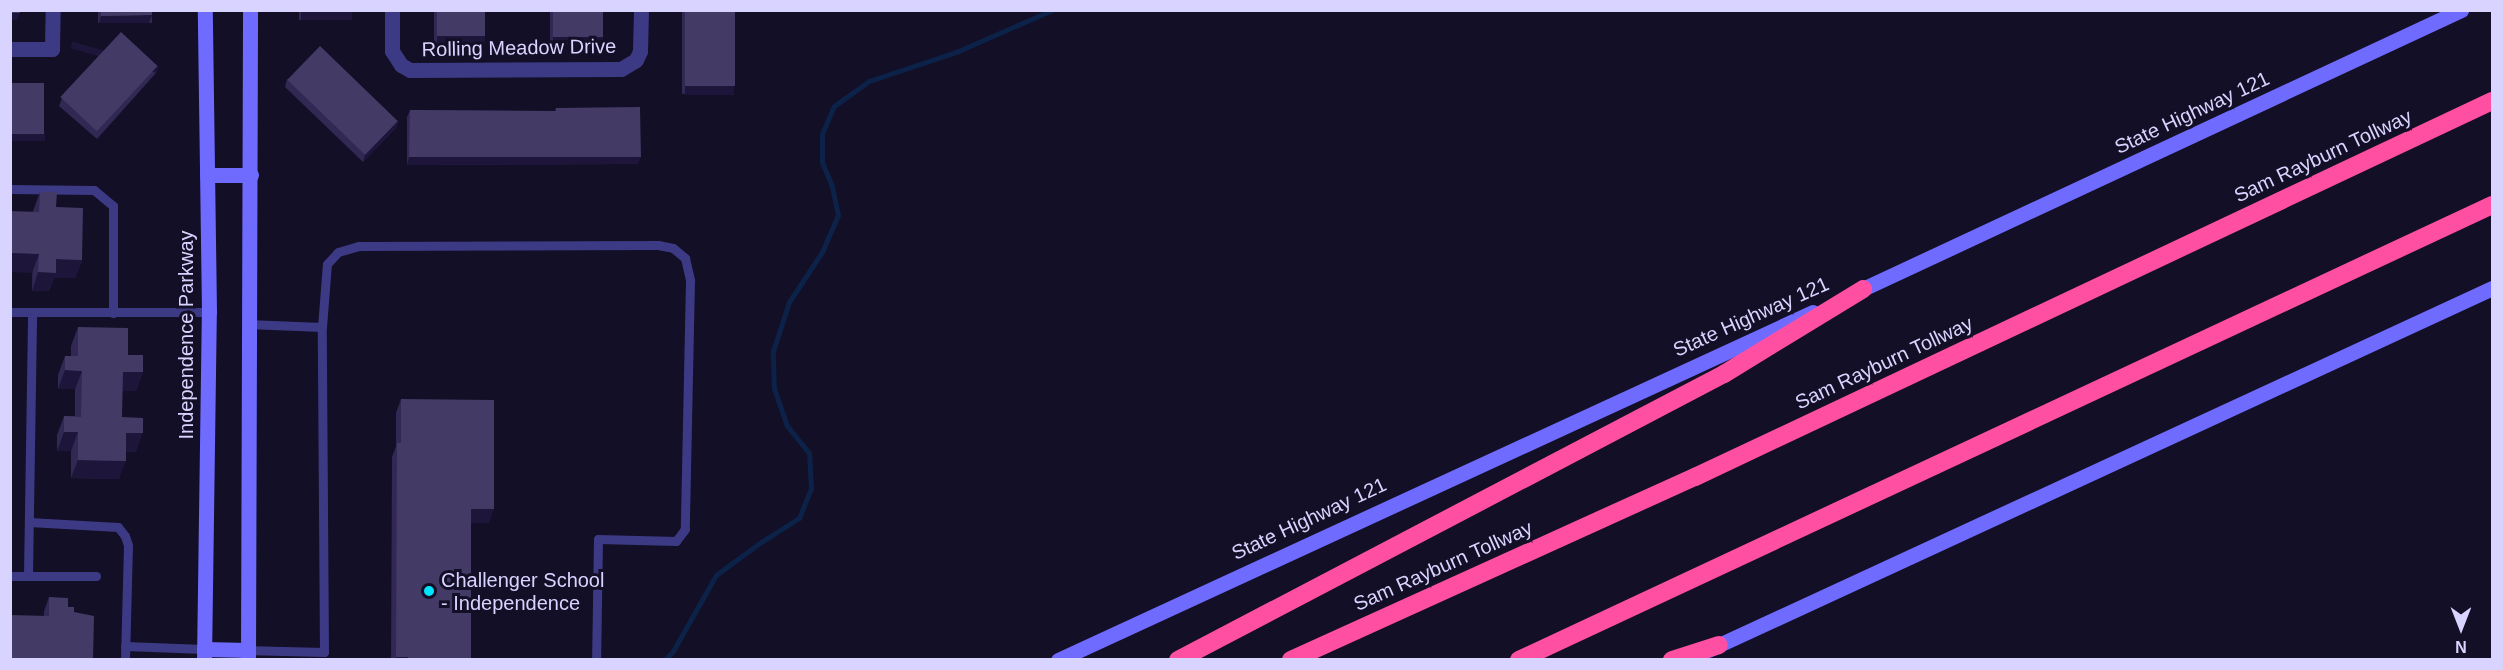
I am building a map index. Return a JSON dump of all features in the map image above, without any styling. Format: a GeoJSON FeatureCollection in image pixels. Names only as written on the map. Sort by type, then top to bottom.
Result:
{"type":"FeatureCollection","features":[{"type":"Feature","properties":{"kind":"highway","name":"Sam Rayburn Tollway"},"geometry":{"type":"LineString","coordinates":[[1291,660],[1695,477],[2493,101]]}},
{"type":"Feature","properties":{"kind":"highway"},"geometry":{"type":"LineString","coordinates":[[1519,660],[2493,205]]}},
{"type":"Feature","properties":{"kind":"highway"},"geometry":{"type":"LineString","coordinates":[[1178,660],[1724,374],[1863,289]]}},
{"type":"Feature","properties":{"kind":"highway"},"geometry":{"type":"LineString","coordinates":[[1672,660],[1719,645]]}},
{"type":"Feature","properties":{"kind":"main road","name":"Independence Parkway"},"geometry":{"type":"LineString","coordinates":[[204,654],[209,312],[205,10]]}},
{"type":"Feature","properties":{"kind":"main road"},"geometry":{"type":"LineString","coordinates":[[204,654],[248,655],[250,10]]}},
{"type":"Feature","properties":{"kind":"main road","name":"State Highway 121"},"geometry":{"type":"LineString","coordinates":[[1058,660],[2461,10]]}},
{"type":"Feature","properties":{"kind":"main road"},"geometry":{"type":"LineString","coordinates":[[207,175],[251,175]]}},
{"type":"Feature","properties":{"kind":"main road"},"geometry":{"type":"LineString","coordinates":[[1687,660],[2493,288]]}},
{"type":"Feature","properties":{"kind":"street"},"geometry":{"type":"LineString","coordinates":[[10,49],[52,49],[53,10]]}},
{"type":"Feature","properties":{"kind":"street","name":"Rolling Meadow Drive"},"geometry":{"type":"LineString","coordinates":[[392,10],[392,51],[401,65],[410,70],[621,69],[636,60],[642,42],[641,10]]}},
{"type":"Feature","properties":{"kind":"lane"},"geometry":{"type":"LineString","coordinates":[[10,189],[94,190],[113,206],[113,313]]}},
{"type":"Feature","properties":{"kind":"lane"},"geometry":{"type":"LineString","coordinates":[[248,655],[323,656],[322,327],[327,264],[338,252],[359,246],[658,245],[673,248],[685,258],[690,280],[685,529],[676,541],[598,539],[596,660]]}},
{"type":"Feature","properties":{"kind":"lane"},"geometry":{"type":"LineString","coordinates":[[10,312],[209,312]]}},
{"type":"Feature","properties":{"kind":"lane"},"geometry":{"type":"LineString","coordinates":[[28,575],[32,312]]}},
{"type":"Feature","properties":{"kind":"lane"},"geometry":{"type":"LineString","coordinates":[[250,324],[322,327]]}},
{"type":"Feature","properties":{"kind":"lane"},"geometry":{"type":"LineString","coordinates":[[29,522],[118,527],[125,536],[128,545],[125,660]]}},
{"type":"Feature","properties":{"kind":"lane"},"geometry":{"type":"LineString","coordinates":[[10,576],[96,576]]}},
{"type":"Feature","properties":{"kind":"lane"},"geometry":{"type":"LineString","coordinates":[[125,646],[204,654]]}},
{"type":"Feature","properties":{"kind":"building"},"geometry":{"type":"Polygon","coordinates":[[[10,10],[20,10],[20,13],[10,13],[10,10]]]}},
{"type":"Feature","properties":{"kind":"building"},"geometry":{"type":"Polygon","coordinates":[[[101,10],[152,10],[152,15],[101,16],[101,10]]]}},
{"type":"Feature","properties":{"kind":"building"},"geometry":{"type":"Polygon","coordinates":[[[301,10],[352,10],[352,12],[301,12],[301,10]]]}},
{"type":"Feature","properties":{"kind":"building"},"geometry":{"type":"Polygon","coordinates":[[[437,10],[485,10],[485,36],[437,36],[437,10]]]}},
{"type":"Feature","properties":{"kind":"building"},"geometry":{"type":"Polygon","coordinates":[[[553,10],[603,10],[603,37],[553,37],[553,10]]]}},
{"type":"Feature","properties":{"kind":"building"},"geometry":{"type":"Polygon","coordinates":[[[685,10],[735,10],[735,86],[685,86],[685,10]]]}},
{"type":"Feature","properties":{"kind":"building"},"geometry":{"type":"Polygon","coordinates":[[[121,32],[158,66],[97,131],[60,97],[121,32]]]}},
{"type":"Feature","properties":{"kind":"building"},"geometry":{"type":"Polygon","coordinates":[[[320,46],[398,121],[365,155],[287,80],[320,46]]]}},
{"type":"Feature","properties":{"kind":"building"},"geometry":{"type":"Polygon","coordinates":[[[10,83],[44,83],[44,134],[10,134],[10,83]]]}},
{"type":"Feature","properties":{"kind":"building"},"geometry":{"type":"Polygon","coordinates":[[[640,107],[641,157],[409,157],[410,110],[556,111],[556,108],[640,107]]]}},
{"type":"Feature","properties":{"kind":"building"},"geometry":{"type":"Polygon","coordinates":[[[40,192],[57,192],[56,207],[83,208],[82,260],[56,259],[56,273],[38,272],[39,254],[10,253],[10,211],[39,212],[40,192]]]}},
{"type":"Feature","properties":{"kind":"building"},"geometry":{"type":"Polygon","coordinates":[[[78,327],[128,328],[128,355],[143,355],[143,372],[123,372],[122,417],[143,418],[143,433],[126,433],[126,461],[78,460],[78,432],[64,432],[64,416],[81,417],[82,371],[65,370],[65,356],[78,356],[78,327]]]}},
{"type":"Feature","properties":{"kind":"building","name":"Challenger School - Independence"},"geometry":{"type":"Polygon","coordinates":[[[401,399],[494,400],[494,509],[471,509],[471,658],[408,660],[408,657],[396,657],[397,443],[401,443],[401,399]]]}},
{"type":"Feature","properties":{"kind":"building"},"geometry":{"type":"Polygon","coordinates":[[[49,597],[68,598],[68,607],[74,607],[74,612],[94,616],[93,660],[10,659],[10,615],[49,616],[49,597]]]}},
{"type":"Feature","properties":{"kind":"waterway"},"geometry":{"type":"LineString","coordinates":[[665,660],[673,651],[716,575],[799,518],[811,489],[809,453],[787,426],[774,389],[773,351],[789,302],[822,252],[838,215],[832,186],[822,162],[822,134],[834,106],[869,81],[956,52],[1052,10]]}},
{"type":"Feature","properties":{"kind":"place","name":"Challenger School - Independence"},"geometry":{"type":"Point","coordinates":[429,591]}}]}
